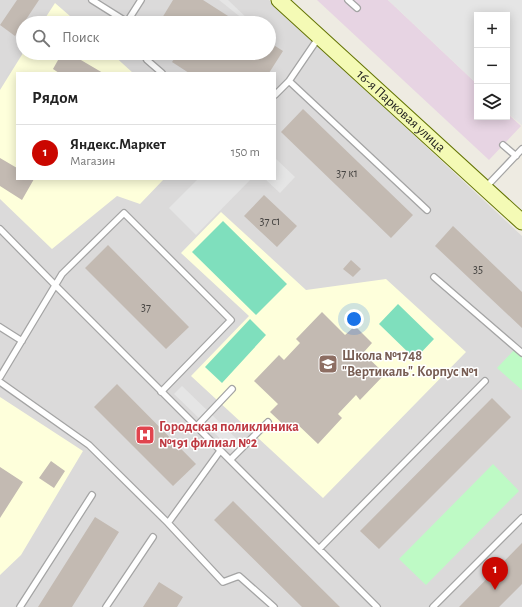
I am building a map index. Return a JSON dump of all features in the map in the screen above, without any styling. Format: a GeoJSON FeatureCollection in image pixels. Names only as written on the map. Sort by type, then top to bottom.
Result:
{"type":"FeatureCollection","features":[{"type":"Feature","properties":{"kind":"main road","name":"16-я Парковая улица"},"geometry":{"type":"LineString","coordinates":[[279,0],[522,222]]}},
{"type":"Feature","properties":{"kind":"lane"},"geometry":{"type":"LineString","coordinates":[[92,0],[117,16]]}},
{"type":"Feature","properties":{"kind":"lane"},"geometry":{"type":"LineString","coordinates":[[131,16],[141,0]]}},
{"type":"Feature","properties":{"kind":"lane"},"geometry":{"type":"LineString","coordinates":[[348,0],[357,8]]}},
{"type":"Feature","properties":{"kind":"lane"},"geometry":{"type":"LineString","coordinates":[[276,94],[289,81],[319,36]]}},
{"type":"Feature","properties":{"kind":"lane"},"geometry":{"type":"LineString","coordinates":[[147,60],[161,72]]}},
{"type":"Feature","properties":{"kind":"lane"},"geometry":{"type":"LineString","coordinates":[[289,81],[427,210]]}},
{"type":"Feature","properties":{"kind":"lane"},"geometry":{"type":"LineString","coordinates":[[503,145],[516,156]]}},
{"type":"Feature","properties":{"kind":"lane"},"geometry":{"type":"LineString","coordinates":[[485,189],[522,150]]}},
{"type":"Feature","properties":{"kind":"lane"},"geometry":{"type":"LineString","coordinates":[[0,377],[62,274],[124,213],[231,320],[161,392]]}},
{"type":"Feature","properties":{"kind":"lane"},"geometry":{"type":"LineString","coordinates":[[0,229],[377,607]]}},
{"type":"Feature","properties":{"kind":"lane"},"geometry":{"type":"LineString","coordinates":[[434,277],[522,353]]}},
{"type":"Feature","properties":{"kind":"lane"},"geometry":{"type":"LineString","coordinates":[[0,327],[22,341]]}},
{"type":"Feature","properties":{"kind":"lane"},"geometry":{"type":"LineString","coordinates":[[319,549],[485,381]]}},
{"type":"Feature","properties":{"kind":"lane"},"geometry":{"type":"LineString","coordinates":[[0,382],[89,445],[114,466],[223,582],[239,576],[274,607]]}},
{"type":"Feature","properties":{"kind":"lane"},"geometry":{"type":"LineString","coordinates":[[196,427],[232,389]]}},
{"type":"Feature","properties":{"kind":"lane"},"geometry":{"type":"LineString","coordinates":[[230,460],[268,422]]}},
{"type":"Feature","properties":{"kind":"lane"},"geometry":{"type":"LineString","coordinates":[[168,523],[220,451]]}},
{"type":"Feature","properties":{"kind":"lane"},"geometry":{"type":"LineString","coordinates":[[20,607],[92,495]]}},
{"type":"Feature","properties":{"kind":"lane"},"geometry":{"type":"LineString","coordinates":[[433,607],[522,518]]}},
{"type":"Feature","properties":{"kind":"lane"},"geometry":{"type":"LineString","coordinates":[[106,607],[153,537]]}},
{"type":"Feature","properties":{"kind":"shaded area"},"geometry":{"type":"Polygon","coordinates":[[[0,0],[269,0],[522,236],[522,607],[0,607],[0,0]]]}},
{"type":"Feature","properties":{"kind":"shaded area"},"geometry":{"type":"Polygon","coordinates":[[[219,0],[228,0],[245,16],[239,16],[219,0]]]}},
{"type":"Feature","properties":{"kind":"shaded area"},"geometry":{"type":"Polygon","coordinates":[[[317,0],[388,0],[474,81],[474,120],[510,120],[510,116],[521,126],[489,160],[317,0]]]}},
{"type":"Feature","properties":{"kind":"shaded area"},"geometry":{"type":"Polygon","coordinates":[[[388,0],[522,0],[522,125],[510,115],[510,12],[474,12],[474,81],[388,0]]]}},
{"type":"Feature","properties":{"kind":"shaded area"},"geometry":{"type":"Polygon","coordinates":[[[55,3],[70,16],[47,16],[55,3]]]}},
{"type":"Feature","properties":{"kind":"shaded area"},"geometry":{"type":"Polygon","coordinates":[[[19,60],[119,60],[132,72],[16,72],[16,180],[163,180],[140,204],[117,196],[52,249],[0,199],[0,90],[19,60]]]}},
{"type":"Feature","properties":{"kind":"shaded area"},"geometry":{"type":"Polygon","coordinates":[[[276,159],[295,177],[280,193],[266,180],[276,180],[276,159]]]}},
{"type":"Feature","properties":{"kind":"shaded area"},"geometry":{"type":"Polygon","coordinates":[[[197,180],[250,180],[196,235],[169,208],[197,180]]]}},
{"type":"Feature","properties":{"kind":"shaded area","name":"Школа №1748 \"Вертикаль\". Корпус №1"},"geometry":{"type":"Polygon","coordinates":[[[221,212],[306,290],[386,279],[466,352],[323,498],[191,376],[249,316],[181,253],[221,212]]]}},
{"type":"Feature","properties":{"kind":"shaded area"},"geometry":{"type":"Polygon","coordinates":[[[182,386],[241,443],[233,451],[174,394],[182,386]]]}},
{"type":"Feature","properties":{"kind":"shaded area"},"geometry":{"type":"Polygon","coordinates":[[[0,397],[83,451],[21,555],[0,575],[0,397]]]}},
{"type":"Feature","properties":{"kind":"green space"},"geometry":{"type":"Polygon","coordinates":[[[223,221],[287,284],[256,315],[192,252],[223,221]]]}},
{"type":"Feature","properties":{"kind":"green space"},"geometry":{"type":"Polygon","coordinates":[[[398,304],[434,339],[415,359],[379,324],[398,304]]]}},
{"type":"Feature","properties":{"kind":"green space"},"geometry":{"type":"Polygon","coordinates":[[[250,319],[266,335],[222,383],[205,367],[250,319]]]}},
{"type":"Feature","properties":{"kind":"green space"},"geometry":{"type":"Polygon","coordinates":[[[516,348],[522,353],[522,390],[497,368],[516,348]]]}},
{"type":"Feature","properties":{"kind":"green space"},"geometry":{"type":"Polygon","coordinates":[[[493,464],[519,491],[426,585],[399,559],[493,464]]]}},
{"type":"Feature","properties":{"kind":"building"},"geometry":{"type":"Polygon","coordinates":[[[17,0],[39,0],[28,16],[16,16],[15,36],[0,25],[17,0]]]}},
{"type":"Feature","properties":{"kind":"building"},"geometry":{"type":"Polygon","coordinates":[[[173,0],[203,0],[228,16],[163,16],[173,0]]]}},
{"type":"Feature","properties":{"kind":"building"},"geometry":{"type":"Polygon","coordinates":[[[276,46],[283,51],[270,72],[187,72],[172,62],[173,60],[276,60],[276,46]]]}},
{"type":"Feature","properties":{"kind":"building"},"geometry":{"type":"Polygon","coordinates":[[[58,60],[81,60],[101,72],[58,72],[53,69],[58,60]]]}},
{"type":"Feature","properties":{"kind":"building"},"geometry":{"type":"Polygon","coordinates":[[[303,109],[413,215],[391,238],[281,132],[303,109]]]}},
{"type":"Feature","properties":{"kind":"building"},"geometry":{"type":"Polygon","coordinates":[[[0,158],[16,167],[16,180],[33,180],[22,200],[0,186],[0,158]]]}},
{"type":"Feature","properties":{"kind":"building"},"geometry":{"type":"Polygon","coordinates":[[[264,195],[297,226],[277,247],[244,216],[264,195]]]}},
{"type":"Feature","properties":{"kind":"building"},"geometry":{"type":"Polygon","coordinates":[[[453,226],[522,292],[522,328],[435,246],[453,226]]]}},
{"type":"Feature","properties":{"kind":"building"},"geometry":{"type":"Polygon","coordinates":[[[108,245],[189,327],[166,349],[85,268],[108,245]]]}},
{"type":"Feature","properties":{"kind":"building"},"geometry":{"type":"Polygon","coordinates":[[[351,260],[361,269],[353,277],[343,269],[351,260]]]}},
{"type":"Feature","properties":{"kind":"building"},"geometry":{"type":"Polygon","coordinates":[[[322,312],[345,335],[355,326],[372,343],[363,353],[385,374],[360,400],[356,395],[338,414],[342,418],[318,444],[295,422],[288,429],[270,412],[278,404],[254,381],[279,355],[284,360],[300,343],[296,339],[322,312]]]}},
{"type":"Feature","properties":{"kind":"building","name":"Городская поликлиника №191 филиал №2"},"geometry":{"type":"Polygon","coordinates":[[[117,384],[196,464],[173,486],[94,407],[117,384]]]}},
{"type":"Feature","properties":{"kind":"building"},"geometry":{"type":"Polygon","coordinates":[[[492,398],[511,417],[379,549],[360,531],[492,398]]]}},
{"type":"Feature","properties":{"kind":"building"},"geometry":{"type":"Polygon","coordinates":[[[51,461],[65,471],[54,488],[39,478],[51,461]]]}},
{"type":"Feature","properties":{"kind":"building"},"geometry":{"type":"Polygon","coordinates":[[[0,467],[23,482],[0,518],[0,467]]]}},
{"type":"Feature","properties":{"kind":"building"},"geometry":{"type":"Polygon","coordinates":[[[233,501],[340,607],[302,607],[214,520],[233,501]]]}},
{"type":"Feature","properties":{"kind":"building"},"geometry":{"type":"Polygon","coordinates":[[[95,517],[119,532],[72,607],[38,607],[95,517]]]}},
{"type":"Feature","properties":{"kind":"building"},"geometry":{"type":"Polygon","coordinates":[[[522,543],[522,584],[499,607],[459,607],[522,543]]]}},
{"type":"Feature","properties":{"kind":"building"},"geometry":{"type":"Polygon","coordinates":[[[159,582],[183,597],[177,607],[143,607],[159,582]]]}},
{"type":"Feature","properties":{"kind":"place","name":"Школа №1748 \"Вертикаль\". Корпус №1"},"geometry":{"type":"Point","coordinates":[328,364]}},
{"type":"Feature","properties":{"kind":"place","name":"Городская поликлиника №191 филиал №2"},"geometry":{"type":"Point","coordinates":[145,435]}},
{"type":"Feature","properties":{"kind":"place","name":"Яндекс.Маркет"},"geometry":{"type":"Point","coordinates":[495,590]}}]}
